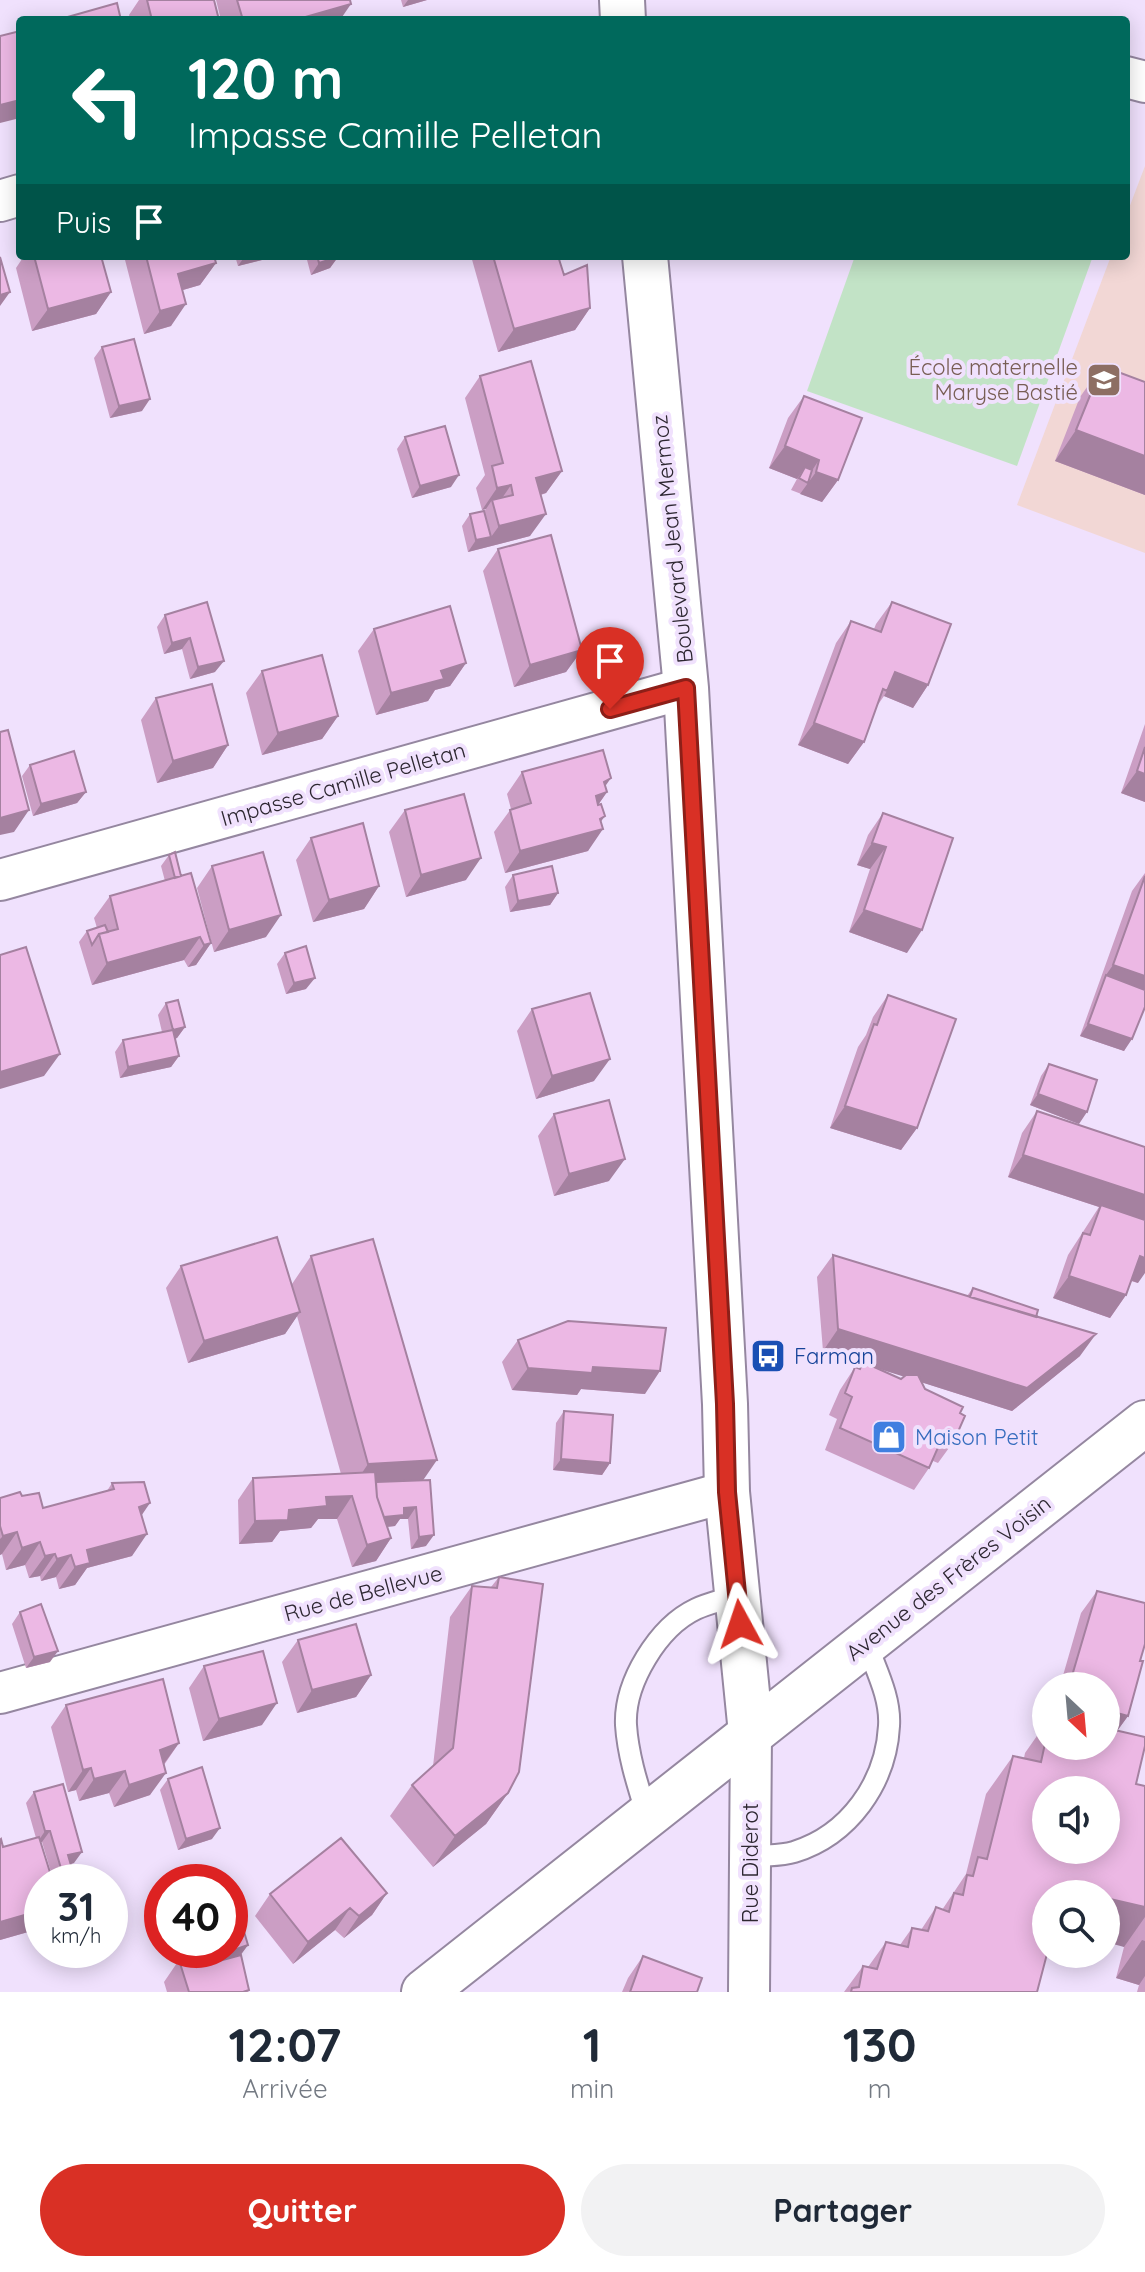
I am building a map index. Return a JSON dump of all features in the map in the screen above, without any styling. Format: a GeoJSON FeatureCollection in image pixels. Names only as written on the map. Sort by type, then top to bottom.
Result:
{"type":"FeatureCollection","features":[{"type":"Feature","properties":{"kind":"street","name":"Boulevard Jean Mermoz"},"geometry":{"type":"LineString","coordinates":[[645,260],[686,688],[725,1404],[727,1492],[751,1733]]}},
{"type":"Feature","properties":{"kind":"street","name":"Impasse Camille Pelletan"},"geometry":{"type":"LineString","coordinates":[[0,880],[686,688]]}},
{"type":"Feature","properties":{"kind":"street","name":"Avenue des Frères Voisin"},"geometry":{"type":"LineString","coordinates":[[424,1992],[1145,1423]]}},
{"type":"Feature","properties":{"kind":"street","name":"Rue de Bellevue"},"geometry":{"type":"LineString","coordinates":[[0,1693],[727,1492]]}},
{"type":"Feature","properties":{"kind":"street","name":"Rue Diderot"},"geometry":{"type":"LineString","coordinates":[[749,1992],[751,1733]]}},
{"type":"Feature","properties":{"kind":"lane"},"geometry":{"type":"LineString","coordinates":[[647,1815],[632,1764],[626,1723],[635,1678],[658,1638],[694,1610],[737,1595]]}},
{"type":"Feature","properties":{"kind":"lane"},"geometry":{"type":"LineString","coordinates":[[751,1857],[793,1852],[832,1834],[863,1804],[882,1766],[890,1725],[886,1698],[866,1642]]}},
{"type":"Feature","properties":{"kind":"shaded area","name":"École maternelle Maryse Bastié"},"geometry":{"type":"Polygon","coordinates":[[[1145,166],[1145,553],[1017,505],[1109,260],[1130,260],[1130,205],[1145,166]]]}},
{"type":"Feature","properties":{"kind":"green space"},"geometry":{"type":"Polygon","coordinates":[[[854,260],[1092,260],[1017,466],[807,391],[854,260]]]}},
{"type":"Feature","properties":{"kind":"building"},"geometry":{"type":"Polygon","coordinates":[[[147,0],[214,0],[218,16],[151,16],[147,0]]]}},
{"type":"Feature","properties":{"kind":"building"},"geometry":{"type":"Polygon","coordinates":[[[237,0],[350,0],[351,4],[309,16],[242,16],[237,0]]]}},
{"type":"Feature","properties":{"kind":"building"},"geometry":{"type":"Polygon","coordinates":[[[117,3],[120,16],[71,16],[117,3]]]}},
{"type":"Feature","properties":{"kind":"building"},"geometry":{"type":"Polygon","coordinates":[[[16,32],[16,101],[0,105],[0,36],[16,32]]]}},
{"type":"Feature","properties":{"kind":"building"},"geometry":{"type":"Polygon","coordinates":[[[0,257],[10,292],[0,295],[0,257]]]}},
{"type":"Feature","properties":{"kind":"building"},"geometry":{"type":"Polygon","coordinates":[[[35,260],[102,260],[111,292],[48,309],[35,260]]]}},
{"type":"Feature","properties":{"kind":"building"},"geometry":{"type":"Polygon","coordinates":[[[147,260],[215,260],[216,263],[178,274],[186,304],[160,311],[147,260]]]}},
{"type":"Feature","properties":{"kind":"building"},"geometry":{"type":"Polygon","coordinates":[[[494,260],[559,260],[564,275],[587,265],[590,308],[514,329],[494,260]]]}},
{"type":"Feature","properties":{"kind":"building"},"geometry":{"type":"Polygon","coordinates":[[[134,339],[150,399],[119,406],[102,347],[134,339]]]}},
{"type":"Feature","properties":{"kind":"building"},"geometry":{"type":"Polygon","coordinates":[[[531,361],[562,471],[536,478],[546,514],[499,526],[492,500],[513,495],[511,485],[497,488],[492,466],[503,463],[480,376],[531,361]]]}},
{"type":"Feature","properties":{"kind":"building"},"geometry":{"type":"Polygon","coordinates":[[[1102,366],[1145,382],[1145,456],[1076,430],[1102,366]]]}},
{"type":"Feature","properties":{"kind":"building"},"geometry":{"type":"Polygon","coordinates":[[[804,396],[862,418],[838,480],[816,472],[819,460],[785,446],[804,396]]]}},
{"type":"Feature","properties":{"kind":"building"},"geometry":{"type":"Polygon","coordinates":[[[445,426],[459,475],[420,486],[405,437],[445,426]]]}},
{"type":"Feature","properties":{"kind":"building"},"geometry":{"type":"Polygon","coordinates":[[[805,467],[812,470],[808,483],[799,478],[805,467]]]}},
{"type":"Feature","properties":{"kind":"building"},"geometry":{"type":"Polygon","coordinates":[[[484,511],[491,537],[476,540],[470,514],[484,511]]]}},
{"type":"Feature","properties":{"kind":"building"},"geometry":{"type":"Polygon","coordinates":[[[551,535],[582,650],[530,665],[498,549],[551,535]]]}},
{"type":"Feature","properties":{"kind":"building"},"geometry":{"type":"Polygon","coordinates":[[[207,602],[224,661],[198,667],[190,638],[172,643],[165,615],[207,602]]]}},
{"type":"Feature","properties":{"kind":"building"},"geometry":{"type":"Polygon","coordinates":[[[892,602],[951,624],[928,685],[895,672],[887,691],[883,689],[864,742],[814,723],[851,621],[881,632],[892,602]]]}},
{"type":"Feature","properties":{"kind":"building"},"geometry":{"type":"Polygon","coordinates":[[[450,606],[466,663],[441,671],[444,679],[391,693],[374,629],[450,606]]]}},
{"type":"Feature","properties":{"kind":"building"},"geometry":{"type":"Polygon","coordinates":[[[322,655],[338,716],[278,733],[262,671],[322,655]]]}},
{"type":"Feature","properties":{"kind":"building"},"geometry":{"type":"Polygon","coordinates":[[[212,684],[228,745],[173,761],[156,698],[212,684]]]}},
{"type":"Feature","properties":{"kind":"building"},"geometry":{"type":"Polygon","coordinates":[[[8,730],[29,810],[0,818],[0,732],[8,730]]]}},
{"type":"Feature","properties":{"kind":"building"},"geometry":{"type":"Polygon","coordinates":[[[1145,747],[1145,774],[1137,771],[1145,747]]]}},
{"type":"Feature","properties":{"kind":"building"},"geometry":{"type":"Polygon","coordinates":[[[603,750],[611,778],[604,782],[607,792],[596,796],[605,816],[600,819],[603,829],[520,851],[510,810],[531,803],[522,772],[603,750]]]}},
{"type":"Feature","properties":{"kind":"building"},"geometry":{"type":"Polygon","coordinates":[[[74,751],[86,792],[41,804],[30,765],[74,751]]]}},
{"type":"Feature","properties":{"kind":"building"},"geometry":{"type":"Polygon","coordinates":[[[464,794],[481,858],[421,875],[405,810],[464,794]]]}},
{"type":"Feature","properties":{"kind":"building"},"geometry":{"type":"Polygon","coordinates":[[[883,813],[953,838],[922,930],[864,910],[886,847],[872,843],[883,813]]]}},
{"type":"Feature","properties":{"kind":"building"},"geometry":{"type":"Polygon","coordinates":[[[363,823],[379,886],[329,900],[311,838],[363,823]]]}},
{"type":"Feature","properties":{"kind":"building"},"geometry":{"type":"Polygon","coordinates":[[[175,852],[181,876],[175,878],[169,855],[175,852]]]}},
{"type":"Feature","properties":{"kind":"building"},"geometry":{"type":"Polygon","coordinates":[[[263,852],[281,915],[229,930],[212,866],[263,852]]]}},
{"type":"Feature","properties":{"kind":"building"},"geometry":{"type":"Polygon","coordinates":[[[552,866],[558,893],[518,901],[513,875],[552,866]]]}},
{"type":"Feature","properties":{"kind":"building"},"geometry":{"type":"Polygon","coordinates":[[[191,873],[211,943],[204,945],[200,937],[107,963],[99,934],[118,929],[110,896],[191,873]]]}},
{"type":"Feature","properties":{"kind":"building"},"geometry":{"type":"Polygon","coordinates":[[[1145,876],[1145,976],[1113,965],[1145,876]]]}},
{"type":"Feature","properties":{"kind":"building"},"geometry":{"type":"Polygon","coordinates":[[[105,925],[108,932],[99,934],[92,945],[87,931],[105,925]]]}},
{"type":"Feature","properties":{"kind":"building"},"geometry":{"type":"Polygon","coordinates":[[[306,946],[315,978],[294,983],[285,953],[306,946]]]}},
{"type":"Feature","properties":{"kind":"building"},"geometry":{"type":"Polygon","coordinates":[[[26,947],[60,1054],[0,1072],[0,955],[26,947]]]}},
{"type":"Feature","properties":{"kind":"building"},"geometry":{"type":"Polygon","coordinates":[[[1106,975],[1145,990],[1145,1007],[1132,1039],[1088,1024],[1106,975]]]}},
{"type":"Feature","properties":{"kind":"building"},"geometry":{"type":"Polygon","coordinates":[[[590,993],[610,1059],[552,1076],[532,1009],[590,993]]]}},
{"type":"Feature","properties":{"kind":"building"},"geometry":{"type":"Polygon","coordinates":[[[888,995],[956,1019],[917,1128],[845,1106],[874,1024],[877,1025],[888,995]]]}},
{"type":"Feature","properties":{"kind":"building"},"geometry":{"type":"Polygon","coordinates":[[[178,1000],[185,1027],[173,1030],[166,1003],[178,1000]]]}},
{"type":"Feature","properties":{"kind":"building"},"geometry":{"type":"Polygon","coordinates":[[[173,1030],[179,1056],[128,1067],[123,1040],[173,1030]]]}},
{"type":"Feature","properties":{"kind":"building"},"geometry":{"type":"Polygon","coordinates":[[[1049,1064],[1097,1080],[1087,1112],[1038,1094],[1049,1064]]]}},
{"type":"Feature","properties":{"kind":"building"},"geometry":{"type":"Polygon","coordinates":[[[609,1100],[625,1159],[569,1174],[554,1114],[609,1100]]]}},
{"type":"Feature","properties":{"kind":"building"},"geometry":{"type":"Polygon","coordinates":[[[1037,1111],[1145,1147],[1145,1195],[1023,1155],[1037,1111]]]}},
{"type":"Feature","properties":{"kind":"building"},"geometry":{"type":"Polygon","coordinates":[[[1101,1205],[1145,1220],[1145,1258],[1140,1256],[1126,1295],[1069,1276],[1083,1233],[1090,1235],[1101,1205]]]}},
{"type":"Feature","properties":{"kind":"building"},"geometry":{"type":"Polygon","coordinates":[[[277,1237],[300,1312],[204,1341],[181,1266],[277,1237]]]}},
{"type":"Feature","properties":{"kind":"building"},"geometry":{"type":"Polygon","coordinates":[[[373,1239],[437,1460],[368,1464],[311,1256],[373,1239]]]}},
{"type":"Feature","properties":{"kind":"building"},"geometry":{"type":"Polygon","coordinates":[[[833,1255],[1096,1334],[1027,1388],[838,1329],[833,1255]]]}},
{"type":"Feature","properties":{"kind":"building"},"geometry":{"type":"Polygon","coordinates":[[[973,1288],[1038,1310],[1036,1317],[970,1297],[973,1288]]]}},
{"type":"Feature","properties":{"kind":"building"},"geometry":{"type":"Polygon","coordinates":[[[568,1321],[666,1328],[660,1371],[593,1367],[592,1373],[528,1368],[518,1340],[568,1321]]]}},
{"type":"Feature","properties":{"kind":"building"},"geometry":{"type":"Polygon","coordinates":[[[863,1362],[901,1379],[906,1375],[918,1375],[925,1389],[963,1407],[960,1413],[965,1416],[954,1441],[943,1436],[929,1468],[840,1428],[852,1397],[845,1393],[855,1367],[860,1369],[863,1362]]]}},
{"type":"Feature","properties":{"kind":"building"},"geometry":{"type":"Polygon","coordinates":[[[564,1411],[613,1415],[610,1463],[561,1459],[564,1411]]]}},
{"type":"Feature","properties":{"kind":"building"},"geometry":{"type":"Polygon","coordinates":[[[375,1472],[377,1497],[391,1538],[367,1545],[352,1496],[326,1497],[327,1506],[289,1510],[288,1520],[255,1521],[253,1478],[375,1472]]]}},
{"type":"Feature","properties":{"kind":"building"},"geometry":{"type":"Polygon","coordinates":[[[430,1480],[434,1535],[419,1537],[416,1507],[404,1508],[404,1515],[384,1517],[376,1482],[430,1480]]]}},
{"type":"Feature","properties":{"kind":"building"},"geometry":{"type":"Polygon","coordinates":[[[144,1482],[150,1503],[139,1507],[147,1534],[87,1550],[90,1563],[75,1567],[71,1555],[57,1559],[55,1554],[45,1556],[40,1542],[22,1548],[17,1532],[3,1536],[0,1498],[20,1492],[22,1496],[39,1493],[43,1508],[114,1489],[112,1483],[144,1482]]]}},
{"type":"Feature","properties":{"kind":"building"},"geometry":{"type":"Polygon","coordinates":[[[499,1577],[543,1584],[519,1772],[508,1793],[455,1836],[412,1785],[453,1748],[472,1586],[497,1588],[499,1577]]]}},
{"type":"Feature","properties":{"kind":"building"},"geometry":{"type":"Polygon","coordinates":[[[1097,1591],[1145,1603],[1145,1644],[1140,1661],[1143,1661],[1128,1716],[1120,1714],[1120,1672],[1073,1672],[1097,1591]]]}},
{"type":"Feature","properties":{"kind":"building"},"geometry":{"type":"Polygon","coordinates":[[[41,1604],[58,1651],[34,1657],[20,1612],[41,1604]]]}},
{"type":"Feature","properties":{"kind":"building"},"geometry":{"type":"Polygon","coordinates":[[[356,1624],[371,1675],[312,1690],[298,1640],[356,1624]]]}},
{"type":"Feature","properties":{"kind":"building"},"geometry":{"type":"Polygon","coordinates":[[[263,1651],[277,1703],[219,1719],[204,1666],[263,1651]]]}},
{"type":"Feature","properties":{"kind":"building"},"geometry":{"type":"Polygon","coordinates":[[[163,1679],[179,1743],[160,1750],[166,1773],[129,1785],[125,1771],[94,1779],[91,1768],[83,1770],[66,1705],[163,1679]]]}},
{"type":"Feature","properties":{"kind":"building"},"geometry":{"type":"Polygon","coordinates":[[[1120,1731],[1145,1737],[1136,1784],[1145,1786],[1145,1907],[1120,1901],[1120,1880],[1032,1880],[1032,1968],[1043,1968],[1037,1992],[851,1992],[852,1988],[859,1987],[863,1966],[877,1969],[886,1942],[908,1947],[912,1928],[928,1931],[936,1907],[949,1912],[954,1893],[963,1895],[967,1875],[973,1876],[978,1857],[987,1859],[1013,1756],[1041,1762],[1120,1760],[1120,1731]]]}},
{"type":"Feature","properties":{"kind":"building"},"geometry":{"type":"Polygon","coordinates":[[[202,1767],[220,1828],[186,1839],[168,1779],[202,1767]]]}},
{"type":"Feature","properties":{"kind":"building"},"geometry":{"type":"Polygon","coordinates":[[[63,1784],[82,1852],[68,1855],[71,1864],[60,1864],[50,1831],[45,1831],[34,1792],[63,1784]]]}},
{"type":"Feature","properties":{"kind":"building"},"geometry":{"type":"Polygon","coordinates":[[[39,1837],[47,1864],[24,1864],[24,1915],[0,1922],[1,1839],[3,1847],[39,1837]]]}},
{"type":"Feature","properties":{"kind":"building"},"geometry":{"type":"Polygon","coordinates":[[[341,1838],[387,1893],[359,1916],[350,1908],[308,1942],[270,1894],[341,1838]]]}},
{"type":"Feature","properties":{"kind":"building"},"geometry":{"type":"Polygon","coordinates":[[[643,1956],[702,1978],[697,1992],[630,1992],[643,1956]]]}},
{"type":"Feature","properties":{"kind":"building"},"geometry":{"type":"Polygon","coordinates":[[[182,1968],[244,1968],[249,1990],[243,1992],[189,1992],[182,1968]]]}},
{"type":"Feature","properties":{"kind":"place","name":"École maternelle Maryse Bastié"},"geometry":{"type":"Point","coordinates":[1104,380]}},
{"type":"Feature","properties":{"kind":"place","name":"Farman"},"geometry":{"type":"Point","coordinates":[768,1356]}},
{"type":"Feature","properties":{"kind":"place","name":"Maison Petit"},"geometry":{"type":"Point","coordinates":[889,1437]}},
{"type":"Feature","properties":{"kind":"route"},"geometry":{"type":"LineString","coordinates":[[610,709],[686,688],[725,1404],[727,1492],[740,1624]]}}]}
